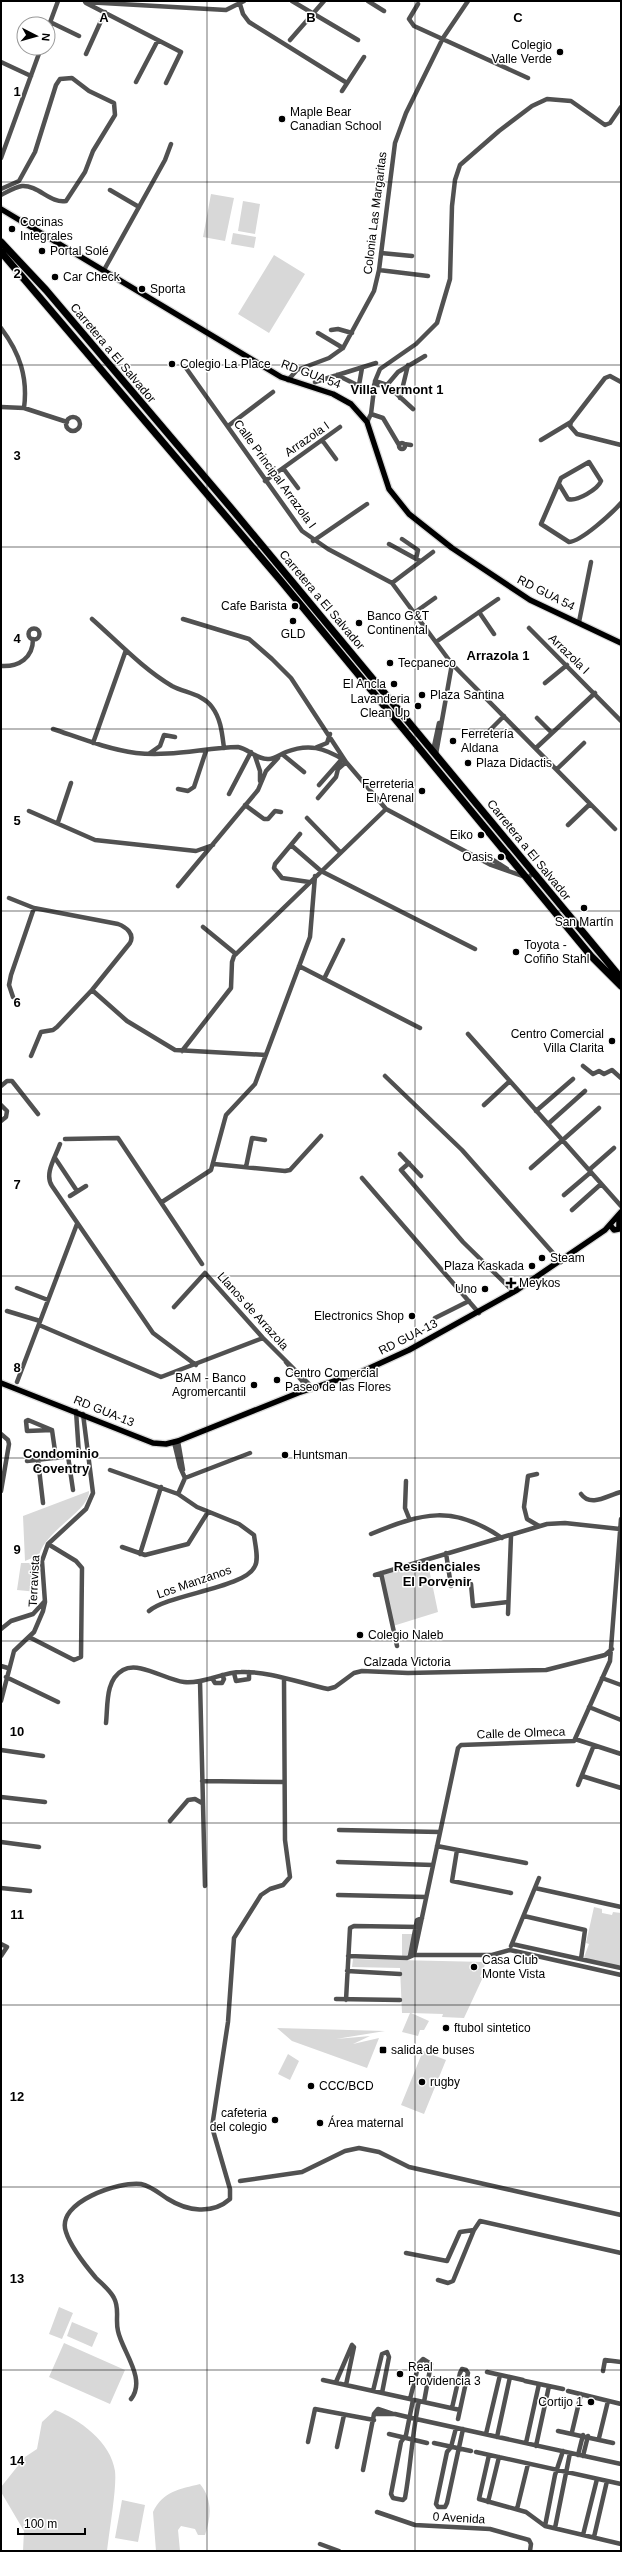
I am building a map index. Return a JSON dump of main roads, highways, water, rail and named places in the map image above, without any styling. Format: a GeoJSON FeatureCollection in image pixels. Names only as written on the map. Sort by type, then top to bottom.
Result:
{"type":"FeatureCollection","features":[{"type":"Feature","properties":{"kind":"highway"},"geometry":{"type":"LineString","coordinates":[[1,236],[31,274]]}},
{"type":"Feature","properties":{"kind":"highway","name":"Carretera a El Salvador"},"geometry":{"type":"LineString","coordinates":[[1,242],[31,274],[231,508],[435,752],[527,866],[534,886],[591,956],[621,986]]}},
{"type":"Feature","properties":{"kind":"highway","name":"Carretera a El Salvador"},"geometry":{"type":"LineString","coordinates":[[1,252],[281,581],[492,835],[576,925],[621,978]]}},
{"type":"Feature","properties":{"kind":"highway"},"geometry":{"type":"LineString","coordinates":[[1,257],[11,262]]}},
{"type":"Feature","properties":{"kind":"highway"},"geometry":{"type":"LineString","coordinates":[[492,835],[496,837],[523,869],[526,870],[527,866]]}},
{"type":"Feature","properties":{"kind":"highway"},"geometry":{"type":"LineString","coordinates":[[534,886],[541,885],[572,924],[576,925],[578,939]]}},
{"type":"Feature","properties":{"kind":"highway"},"geometry":{"type":"LineString","coordinates":[[598,951],[621,972]]}},
{"type":"Feature","properties":{"kind":"highway"},"geometry":{"type":"LineString","coordinates":[[591,956],[621,993]]}},
{"type":"Feature","properties":{"kind":"main road","name":"RD GUA 54"},"geometry":{"type":"LineString","coordinates":[[1,209],[288,380],[342,397],[358,409],[367,422],[389,489],[409,514],[501,581],[541,606],[579,622],[621,643]]}},
{"type":"Feature","properties":{"kind":"main road","name":"RD GUA-13"},"geometry":{"type":"LineString","coordinates":[[1,1383],[153,1442],[176,1442],[311,1388],[372,1368],[479,1313],[560,1262],[605,1230],[616,1229],[621,1212]]}},
{"type":"Feature","properties":{"kind":"main road"},"geometry":{"type":"LineString","coordinates":[[616,1229],[620,1219]]}},
{"type":"Feature","properties":{"kind":"main road"},"geometry":{"type":"LineString","coordinates":[[616,1229],[620,1219]]}},
{"type":"Feature","properties":{"kind":"place","name":"Colegio Valle Verde"},"geometry":{"type":"Point","coordinates":[560,52]}},
{"type":"Feature","properties":{"kind":"place","name":"Maple Bear Canadian School"},"geometry":{"type":"Point","coordinates":[282,119]}},
{"type":"Feature","properties":{"kind":"place","name":"Cocinas Integrales"},"geometry":{"type":"Point","coordinates":[12,229]}},
{"type":"Feature","properties":{"kind":"place","name":"Portal Solé"},"geometry":{"type":"Point","coordinates":[42,251]}},
{"type":"Feature","properties":{"kind":"place","name":"Car Check"},"geometry":{"type":"Point","coordinates":[55,277]}},
{"type":"Feature","properties":{"kind":"place","name":"Sporta"},"geometry":{"type":"Point","coordinates":[142,289]}},
{"type":"Feature","properties":{"kind":"place","name":"Colegio La Place"},"geometry":{"type":"Point","coordinates":[172,364]}},
{"type":"Feature","properties":{"kind":"place","name":"Cafe Barista"},"geometry":{"type":"Point","coordinates":[295,606]}},
{"type":"Feature","properties":{"kind":"place","name":"GLD"},"geometry":{"type":"Point","coordinates":[293,621]}},
{"type":"Feature","properties":{"kind":"place","name":"Banco G&T Continental"},"geometry":{"type":"Point","coordinates":[359,623]}},
{"type":"Feature","properties":{"kind":"place","name":"Tecpaneco"},"geometry":{"type":"Point","coordinates":[390,663]}},
{"type":"Feature","properties":{"kind":"place","name":"El Ancla"},"geometry":{"type":"Point","coordinates":[394,684]}},
{"type":"Feature","properties":{"kind":"place","name":"Plaza Santina"},"geometry":{"type":"Point","coordinates":[422,695]}},
{"type":"Feature","properties":{"kind":"place","name":"Lavanderia Clean Up"},"geometry":{"type":"Point","coordinates":[418,706]}},
{"type":"Feature","properties":{"kind":"place","name":"Ferretería Aldana"},"geometry":{"type":"Point","coordinates":[453,741]}},
{"type":"Feature","properties":{"kind":"place","name":"Plaza Didactis"},"geometry":{"type":"Point","coordinates":[468,763]}},
{"type":"Feature","properties":{"kind":"place","name":"Ferreteria El Arenal"},"geometry":{"type":"Point","coordinates":[422,791]}},
{"type":"Feature","properties":{"kind":"place","name":"Eiko"},"geometry":{"type":"Point","coordinates":[481,835]}},
{"type":"Feature","properties":{"kind":"place","name":"Oasis"},"geometry":{"type":"Point","coordinates":[501,857]}},
{"type":"Feature","properties":{"kind":"place","name":"San Martín"},"geometry":{"type":"Point","coordinates":[584,908]}},
{"type":"Feature","properties":{"kind":"place","name":"Toyota - Cofiño Stahl"},"geometry":{"type":"Point","coordinates":[516,952]}},
{"type":"Feature","properties":{"kind":"place","name":"Centro Comercial Villa Clarita"},"geometry":{"type":"Point","coordinates":[612,1041]}},
{"type":"Feature","properties":{"kind":"place","name":"Steam"},"geometry":{"type":"Point","coordinates":[542,1258]}},
{"type":"Feature","properties":{"kind":"place","name":"Plaza Kaskada"},"geometry":{"type":"Point","coordinates":[532,1266]}},
{"type":"Feature","properties":{"kind":"place","name":"Meykos"},"geometry":{"type":"Point","coordinates":[511,1283]}},
{"type":"Feature","properties":{"kind":"place","name":"Uno"},"geometry":{"type":"Point","coordinates":[485,1289]}},
{"type":"Feature","properties":{"kind":"place","name":"Electronics Shop"},"geometry":{"type":"Point","coordinates":[412,1316]}},
{"type":"Feature","properties":{"kind":"place","name":"Centro Comercial Paseo de las Flores"},"geometry":{"type":"Point","coordinates":[277,1380]}},
{"type":"Feature","properties":{"kind":"place","name":"BAM - Banco Agromercantil"},"geometry":{"type":"Point","coordinates":[254,1385]}},
{"type":"Feature","properties":{"kind":"place","name":"Huntsman"},"geometry":{"type":"Point","coordinates":[285,1455]}},
{"type":"Feature","properties":{"kind":"place","name":"Colegio Naleb"},"geometry":{"type":"Point","coordinates":[360,1635]}},
{"type":"Feature","properties":{"kind":"place","name":"Casa Club Monte Vista"},"geometry":{"type":"Point","coordinates":[474,1967]}},
{"type":"Feature","properties":{"kind":"place","name":"ftubol sintetico"},"geometry":{"type":"Point","coordinates":[446,2028]}},
{"type":"Feature","properties":{"kind":"place","name":"salida de buses"},"geometry":{"type":"Point","coordinates":[383,2050]}},
{"type":"Feature","properties":{"kind":"place","name":"rugby"},"geometry":{"type":"Point","coordinates":[422,2082]}},
{"type":"Feature","properties":{"kind":"place","name":"CCC/BCD"},"geometry":{"type":"Point","coordinates":[311,2086]}},
{"type":"Feature","properties":{"kind":"place","name":"cafeteria del colegio"},"geometry":{"type":"Point","coordinates":[275,2120]}},
{"type":"Feature","properties":{"kind":"place","name":"Área maternal"},"geometry":{"type":"Point","coordinates":[320,2123]}},
{"type":"Feature","properties":{"kind":"place","name":"Real Providencia 3"},"geometry":{"type":"Point","coordinates":[400,2374]}},
{"type":"Feature","properties":{"kind":"place","name":"Cortijo 1"},"geometry":{"type":"Point","coordinates":[591,2402]}},
{"type":"Feature","properties":{"kind":"district","name":"Villa Vermont 1"},"geometry":{"type":"Point","coordinates":[397,389]}},
{"type":"Feature","properties":{"kind":"district","name":"Arrazola 1"},"geometry":{"type":"Point","coordinates":[498,655]}},
{"type":"Feature","properties":{"kind":"district","name":"Condominio Coventry"},"geometry":{"type":"Point","coordinates":[61,1460]}},
{"type":"Feature","properties":{"kind":"district","name":"Residenciales El Porvenir"},"geometry":{"type":"Point","coordinates":[437,1574]}}]}
